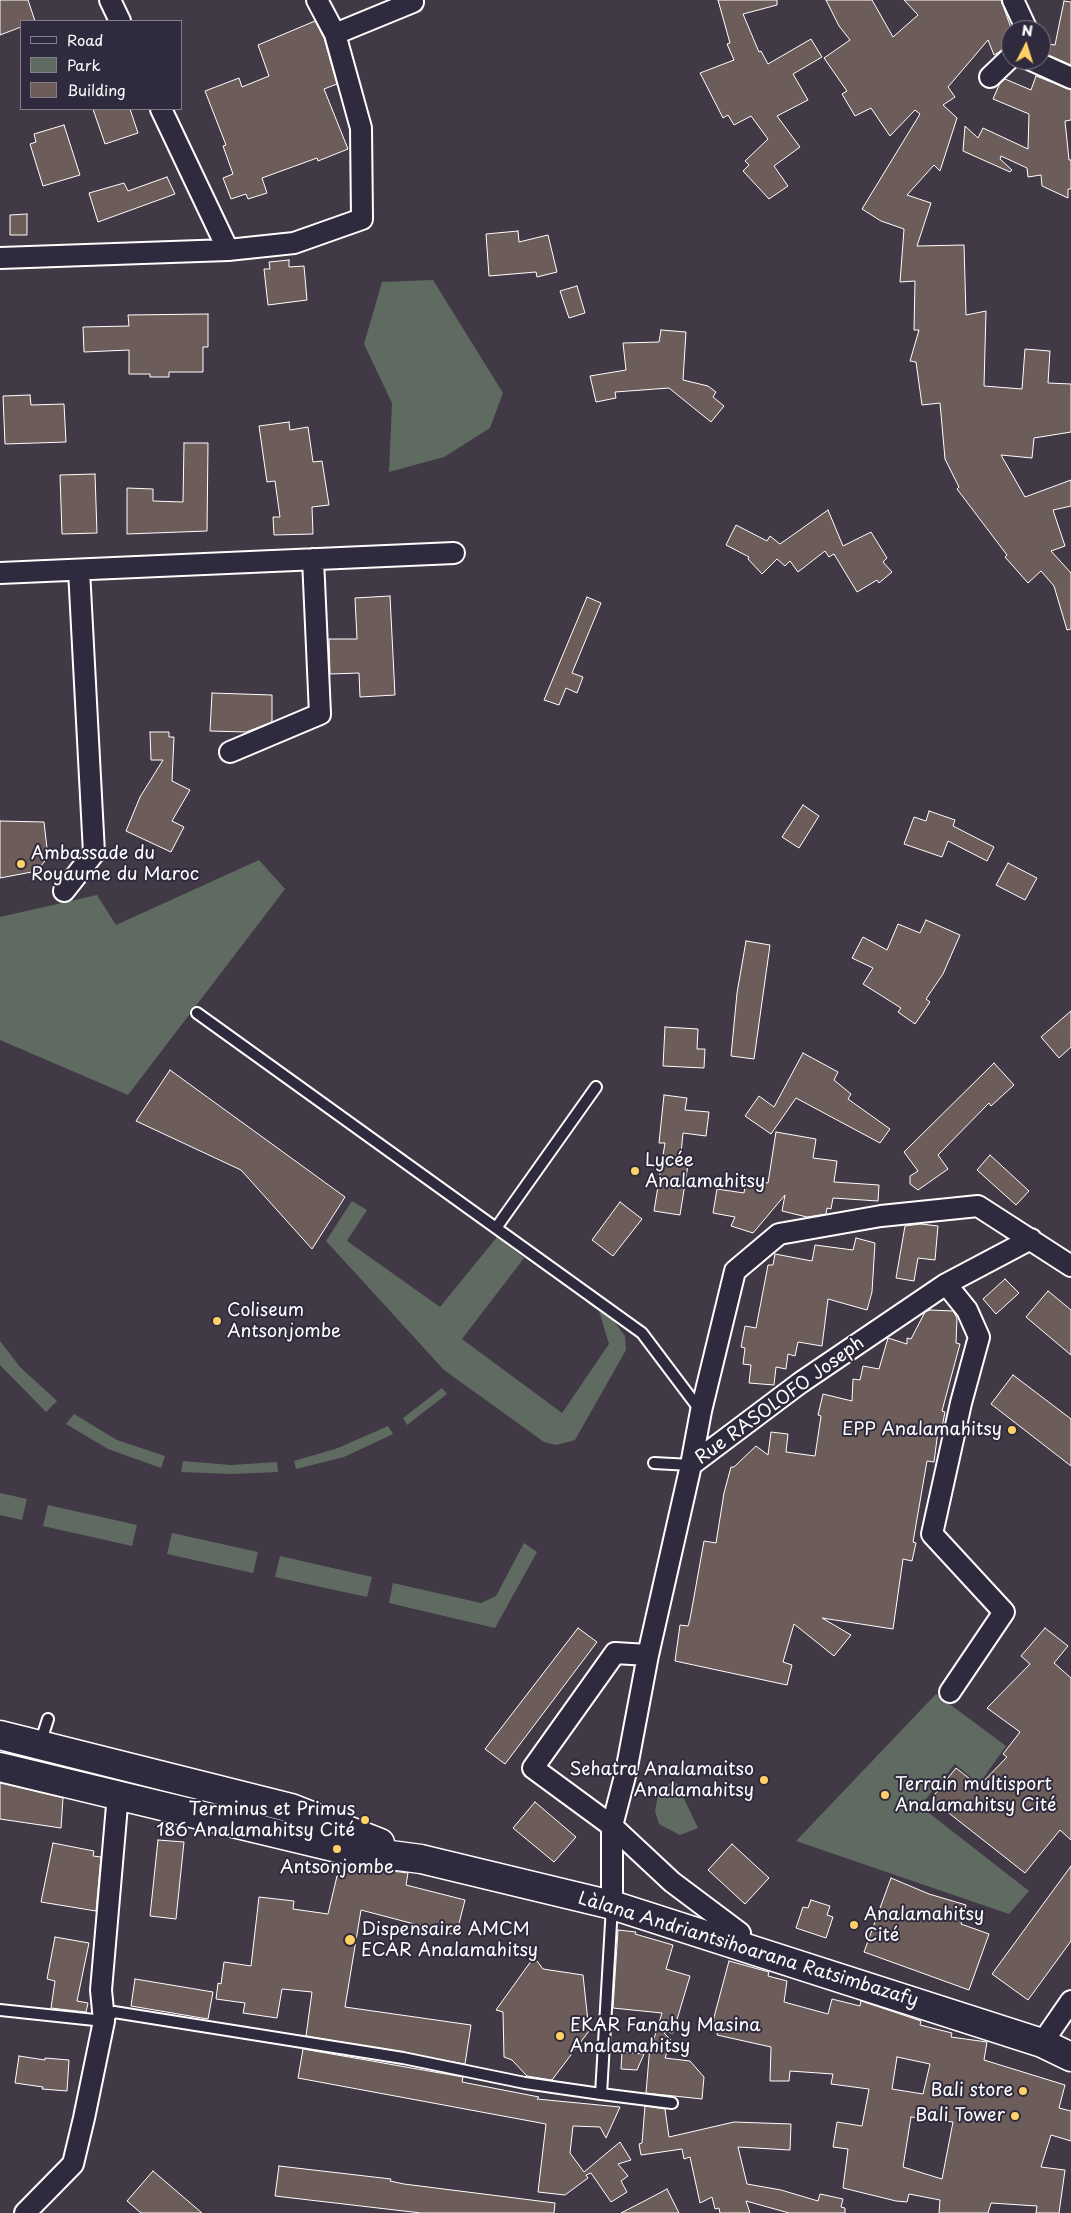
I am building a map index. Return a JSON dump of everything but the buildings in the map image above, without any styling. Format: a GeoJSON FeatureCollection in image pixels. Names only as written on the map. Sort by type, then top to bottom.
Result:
{"type":"FeatureCollection","features":[{"type":"Feature","properties":{"kind":"main road","name":"Làlana Andriantsihoarana Ratsimbazafy"},"geometry":{"type":"LineString","coordinates":[[0,1735],[291,1808],[421,1859]]}},
{"type":"Feature","properties":{"kind":"main road","name":"Làlana Andriantsihoarana Ratsimbazafy"},"geometry":{"type":"LineString","coordinates":[[0,1767],[337,1848],[421,1859],[612,1905],[1042,2043],[1071,2057]]}},
{"type":"Feature","properties":{"kind":"street"},"geometry":{"type":"LineString","coordinates":[[110,0],[120,20]]}},
{"type":"Feature","properties":{"kind":"street"},"geometry":{"type":"LineString","coordinates":[[0,258],[228,250],[294,243],[362,219],[361,128],[334,34],[317,0]]}},
{"type":"Feature","properties":{"kind":"street"},"geometry":{"type":"LineString","coordinates":[[1013,0],[1022,20]]}},
{"type":"Feature","properties":{"kind":"street"},"geometry":{"type":"LineString","coordinates":[[334,34],[413,2]]}},
{"type":"Feature","properties":{"kind":"street"},"geometry":{"type":"LineString","coordinates":[[990,77],[1001,67]]}},
{"type":"Feature","properties":{"kind":"street"},"geometry":{"type":"LineString","coordinates":[[1051,69],[1071,78]]}},
{"type":"Feature","properties":{"kind":"street"},"geometry":{"type":"LineString","coordinates":[[161,110],[228,250]]}},
{"type":"Feature","properties":{"kind":"street"},"geometry":{"type":"LineString","coordinates":[[0,573],[454,553]]}},
{"type":"Feature","properties":{"kind":"street"},"geometry":{"type":"LineString","coordinates":[[230,752],[320,714],[312,559]]}},
{"type":"Feature","properties":{"kind":"street"},"geometry":{"type":"LineString","coordinates":[[64,891],[94,853],[79,570]]}},
{"type":"Feature","properties":{"kind":"street"},"geometry":{"type":"LineString","coordinates":[[691,1465],[701,1411],[735,1271],[779,1234],[881,1216],[978,1206],[1071,1266]]}},
{"type":"Feature","properties":{"kind":"street","name":"Rue RASOLOFO Joseph"},"geometry":{"type":"LineString","coordinates":[[612,1905],[612,1826],[626,1772],[648,1655],[691,1465],[800,1383],[946,1284],[1031,1239]]}},
{"type":"Feature","properties":{"kind":"street"},"geometry":{"type":"LineString","coordinates":[[946,1284],[967,1310],[979,1337],[961,1404],[932,1534],[1004,1612],[950,1692]]}},
{"type":"Feature","properties":{"kind":"street"},"geometry":{"type":"LineString","coordinates":[[648,1655],[615,1653],[533,1768],[612,1826],[672,1882],[740,1933],[735,1944]]}},
{"type":"Feature","properties":{"kind":"street"},"geometry":{"type":"LineString","coordinates":[[25,2213],[73,2164],[104,2021],[101,1990],[118,1794]]}},
{"type":"Feature","properties":{"kind":"street"},"geometry":{"type":"LineString","coordinates":[[1042,2043],[1071,2001]]}},
{"type":"Feature","properties":{"kind":"lane"},"geometry":{"type":"LineString","coordinates":[[197,1013],[642,1333],[701,1411]]}},
{"type":"Feature","properties":{"kind":"lane"},"geometry":{"type":"LineString","coordinates":[[496,1228],[596,1087]]}},
{"type":"Feature","properties":{"kind":"lane"},"geometry":{"type":"LineString","coordinates":[[654,1463],[691,1465]]}},
{"type":"Feature","properties":{"kind":"lane"},"geometry":{"type":"LineString","coordinates":[[40,1745],[48,1720]]}},
{"type":"Feature","properties":{"kind":"lane"},"geometry":{"type":"LineString","coordinates":[[601,2094],[612,1905]]}},
{"type":"Feature","properties":{"kind":"lane"},"geometry":{"type":"LineString","coordinates":[[0,2010],[104,2021],[114,2012],[394,2057],[525,2083],[672,2103]]}},
{"type":"Feature","properties":{"kind":"green space"},"geometry":{"type":"Polygon","coordinates":[[[433,280],[503,393],[490,428],[444,457],[389,472],[392,403],[364,344],[382,282],[433,280]]]}},
{"type":"Feature","properties":{"kind":"green space"},"geometry":{"type":"Polygon","coordinates":[[[259,860],[285,889],[128,1095],[0,1040],[0,917],[97,895],[116,925],[259,860]]]}},
{"type":"Feature","properties":{"kind":"green space"},"geometry":{"type":"Polygon","coordinates":[[[352,1201],[367,1210],[347,1241],[440,1307],[497,1237],[524,1258],[462,1339],[562,1413],[609,1344],[599,1311],[587,1303],[593,1302],[608,1313],[625,1336],[626,1350],[575,1440],[556,1445],[544,1442],[444,1370],[326,1241],[352,1201]]]}},
{"type":"Feature","properties":{"kind":"green space"},"geometry":{"type":"Polygon","coordinates":[[[0,1341],[20,1367],[57,1401],[46,1412],[0,1365],[0,1341]]]}},
{"type":"Feature","properties":{"kind":"green space"},"geometry":{"type":"Polygon","coordinates":[[[442,1388],[447,1394],[407,1425],[403,1418],[442,1388]]]}},
{"type":"Feature","properties":{"kind":"green space"},"geometry":{"type":"Polygon","coordinates":[[[74,1414],[117,1440],[165,1456],[161,1468],[108,1449],[66,1424],[74,1414]]]}},
{"type":"Feature","properties":{"kind":"green space"},"geometry":{"type":"Polygon","coordinates":[[[388,1426],[393,1434],[344,1457],[296,1469],[294,1461],[338,1448],[388,1426]]]}},
{"type":"Feature","properties":{"kind":"green space"},"geometry":{"type":"Polygon","coordinates":[[[183,1461],[231,1465],[277,1462],[278,1472],[231,1474],[181,1472],[183,1461]]]}},
{"type":"Feature","properties":{"kind":"green space"},"geometry":{"type":"Polygon","coordinates":[[[0,1493],[27,1499],[22,1520],[0,1515],[0,1493]]]}},
{"type":"Feature","properties":{"kind":"green space"},"geometry":{"type":"Polygon","coordinates":[[[48,1505],[137,1525],[132,1546],[43,1526],[48,1505]]]}},
{"type":"Feature","properties":{"kind":"green space"},"geometry":{"type":"Polygon","coordinates":[[[172,1533],[258,1552],[253,1573],[167,1554],[172,1533]]]}},
{"type":"Feature","properties":{"kind":"green space"},"geometry":{"type":"Polygon","coordinates":[[[524,1543],[537,1552],[495,1628],[389,1603],[393,1583],[481,1603],[496,1596],[524,1543]]]}},
{"type":"Feature","properties":{"kind":"green space"},"geometry":{"type":"Polygon","coordinates":[[[280,1556],[372,1577],[367,1597],[275,1577],[280,1556]]]}},
{"type":"Feature","properties":{"kind":"green space","name":"Terrain multisport Analamahitsy Cité"},"geometry":{"type":"Polygon","coordinates":[[[936,1694],[1006,1746],[979,1784],[955,1764],[920,1806],[1029,1891],[1009,1914],[796,1841],[936,1694]]]}},
{"type":"Feature","properties":{"kind":"green space"},"geometry":{"type":"Polygon","coordinates":[[[675,1780],[698,1828],[680,1835],[659,1824],[655,1811],[659,1790],[675,1780]]]}},
{"type":"Feature","properties":{"kind":"place","name":"Ambassade du Royaume du Maroc"},"geometry":{"type":"Point","coordinates":[21,864]}},
{"type":"Feature","properties":{"kind":"place","name":"Lycée Analamahitsy"},"geometry":{"type":"Point","coordinates":[635,1171]}},
{"type":"Feature","properties":{"kind":"place","name":"Coliseum Antsonjombe"},"geometry":{"type":"Point","coordinates":[217,1321]}},
{"type":"Feature","properties":{"kind":"place","name":"EPP Analamahitsy"},"geometry":{"type":"Point","coordinates":[1012,1430]}},
{"type":"Feature","properties":{"kind":"place","name":"Sehatra Analamaitso Analamahitsy"},"geometry":{"type":"Point","coordinates":[764,1780]}},
{"type":"Feature","properties":{"kind":"place","name":"Terrain multisport Analamahitsy Cité"},"geometry":{"type":"Point","coordinates":[885,1795]}},
{"type":"Feature","properties":{"kind":"place","name":"Terminus et Primus 186 Analamahitsy Cité"},"geometry":{"type":"Point","coordinates":[365,1820]}},
{"type":"Feature","properties":{"kind":"place","name":"Antsonjombe"},"geometry":{"type":"Point","coordinates":[337,1849]}},
{"type":"Feature","properties":{"kind":"place","name":"Analamahitsy Cité"},"geometry":{"type":"Point","coordinates":[854,1925]}},
{"type":"Feature","properties":{"kind":"place","name":"Dispensaire AMCM ECAR Analamahitsy"},"geometry":{"type":"Point","coordinates":[350,1940]}},
{"type":"Feature","properties":{"kind":"place","name":"EKAR Fanahy Masina Analamahitsy"},"geometry":{"type":"Point","coordinates":[560,2036]}},
{"type":"Feature","properties":{"kind":"place","name":"Bali store"},"geometry":{"type":"Point","coordinates":[1023,2091]}},
{"type":"Feature","properties":{"kind":"place","name":"Bali Tower"},"geometry":{"type":"Point","coordinates":[1015,2116]}}]}
